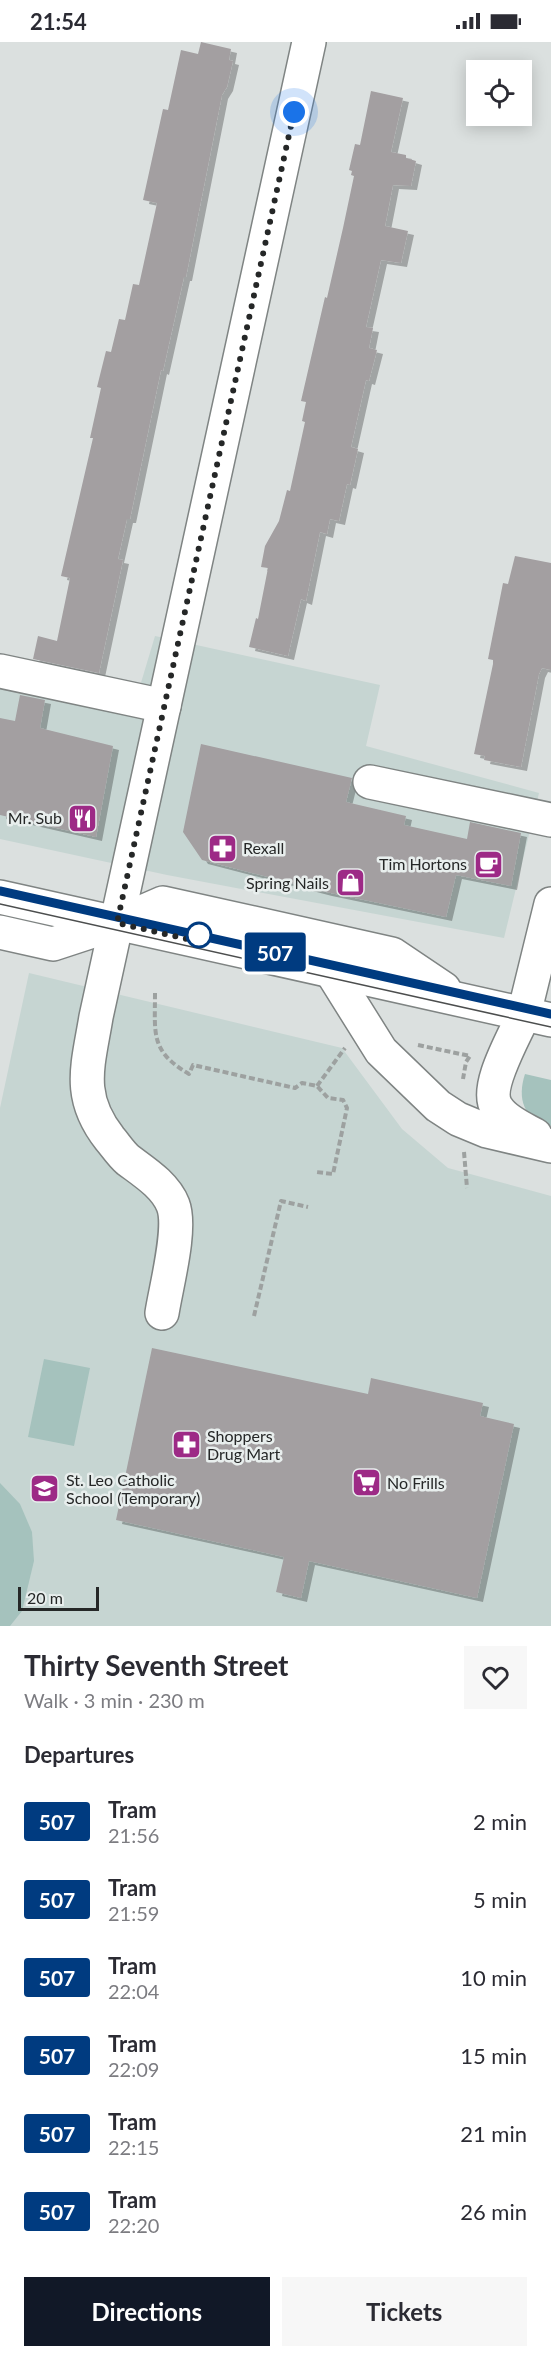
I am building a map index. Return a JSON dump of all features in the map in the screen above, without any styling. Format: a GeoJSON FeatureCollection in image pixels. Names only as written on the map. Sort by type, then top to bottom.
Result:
{"type":"FeatureCollection","features":[{"type":"Feature","properties":{"kind":"main road"},"geometry":{"type":"LineString","coordinates":[[162,1313],[177,1221],[173,1204],[145,1171],[126,1158],[102,1128],[89,1104],[87,1073],[96,1017],[309,42]]}},
{"type":"Feature","properties":{"kind":"main road"},"geometry":{"type":"LineString","coordinates":[[0,671],[164,706]]}},
{"type":"Feature","properties":{"kind":"main road"},"geometry":{"type":"LineString","coordinates":[[370,782],[551,820]]}},
{"type":"Feature","properties":{"kind":"main road"},"geometry":{"type":"LineString","coordinates":[[0,897],[538,1017]]}},
{"type":"Feature","properties":{"kind":"main road"},"geometry":{"type":"LineString","coordinates":[[0,932],[53,944],[117,923],[163,903],[392,954],[463,1001]]}},
{"type":"Feature","properties":{"kind":"main road"},"geometry":{"type":"LineString","coordinates":[[551,904],[538,1017],[498,1073],[494,1099],[496,1107],[509,1120],[551,1145]]}},
{"type":"Feature","properties":{"kind":"main road"},"geometry":{"type":"LineString","coordinates":[[331,971],[381,1051],[438,1106],[458,1119],[487,1131],[551,1145]]}},
{"type":"Feature","properties":{"kind":"path"},"geometry":{"type":"LineString","coordinates":[[155,993],[155,1015],[160,1052],[180,1069],[189,1074],[193,1065],[295,1088],[302,1083],[317,1086],[328,1098],[343,1100],[347,1108],[333,1174],[316,1172]]}},
{"type":"Feature","properties":{"kind":"path"},"geometry":{"type":"LineString","coordinates":[[317,1086],[351,1041]]}},
{"type":"Feature","properties":{"kind":"path"},"geometry":{"type":"LineString","coordinates":[[408,1043],[470,1056]]}},
{"type":"Feature","properties":{"kind":"path"},"geometry":{"type":"LineString","coordinates":[[464,1148],[467,1188]]}},
{"type":"Feature","properties":{"kind":"path"},"geometry":{"type":"LineString","coordinates":[[254,1316],[281,1201],[308,1206]]}},
{"type":"Feature","properties":{"kind":"shaded area"},"geometry":{"type":"Polygon","coordinates":[[[155,636],[380,685],[366,746],[539,793],[504,938],[167,875],[0,839],[0,666],[137,696],[155,636]]]}},
{"type":"Feature","properties":{"kind":"shaded area"},"geometry":{"type":"Polygon","coordinates":[[[29,973],[342,1048],[402,1129],[448,1168],[551,1196],[551,1626],[0,1626],[0,1108],[29,973]]]}},
{"type":"Feature","properties":{"kind":"green space"},"geometry":{"type":"Polygon","coordinates":[[[525,1074],[551,1080],[551,1126],[534,1119],[524,1107],[522,1091],[525,1074]]]}},
{"type":"Feature","properties":{"kind":"green space"},"geometry":{"type":"Polygon","coordinates":[[[44,1359],[90,1368],[74,1446],[28,1437],[44,1359]]]}},
{"type":"Feature","properties":{"kind":"green space"},"geometry":{"type":"Polygon","coordinates":[[[0,1483],[20,1504],[32,1532],[34,1561],[22,1611],[10,1626],[0,1626],[0,1483]]]}},
{"type":"Feature","properties":{"kind":"building"},"geometry":{"type":"Polygon","coordinates":[[[201,42],[231,49],[229,60],[233,61],[227,87],[222,95],[186,277],[184,277],[163,371],[161,370],[130,519],[127,519],[118,559],[123,560],[99,673],[33,659],[38,636],[57,641],[70,578],[61,576],[93,438],[90,438],[101,388],[97,387],[106,351],[111,352],[119,319],[125,320],[133,284],[139,285],[157,203],[143,200],[163,109],[168,110],[181,50],[198,54],[201,42]]]}},
{"type":"Feature","properties":{"kind":"building"},"geometry":{"type":"Polygon","coordinates":[[[371,91],[403,98],[391,152],[406,155],[406,158],[416,161],[411,186],[393,185],[385,226],[408,231],[401,263],[381,260],[366,327],[373,328],[369,348],[377,350],[369,381],[366,380],[351,447],[358,449],[350,485],[347,484],[339,521],[330,519],[327,534],[320,532],[306,601],[301,599],[288,656],[249,647],[256,618],[258,619],[268,568],[261,567],[265,546],[279,521],[287,490],[290,491],[305,422],[302,421],[306,402],[301,401],[354,176],[349,170],[355,144],[360,145],[371,91]]]}},
{"type":"Feature","properties":{"kind":"building"},"geometry":{"type":"Polygon","coordinates":[[[515,556],[551,563],[551,670],[542,668],[539,674],[521,767],[484,760],[485,756],[474,754],[493,664],[493,660],[488,659],[503,583],[508,584],[515,556]]]}},
{"type":"Feature","properties":{"kind":"building"},"geometry":{"type":"Polygon","coordinates":[[[20,695],[45,700],[40,728],[113,746],[96,837],[0,815],[0,718],[15,721],[20,695]]]}},
{"type":"Feature","properties":{"kind":"building"},"geometry":{"type":"Polygon","coordinates":[[[201,744],[352,778],[346,802],[406,816],[404,825],[467,839],[470,822],[521,833],[511,886],[456,875],[446,917],[326,892],[202,860],[183,832],[201,744]]]}},
{"type":"Feature","properties":{"kind":"building","name":"No Frills"},"geometry":{"type":"Polygon","coordinates":[[[152,1348],[368,1394],[371,1378],[483,1403],[480,1416],[514,1424],[477,1598],[309,1561],[301,1598],[276,1592],[284,1557],[116,1520],[152,1348]]]}},
{"type":"Feature","properties":{"kind":"tram line"},"geometry":{"type":"LineString","coordinates":[[0,891],[551,1014]]}},
{"type":"Feature","properties":{"kind":"tram line","name":"507"},"geometry":{"type":"LineString","coordinates":[[0,891],[551,1014]]}},
{"type":"Feature","properties":{"kind":"tram line"},"geometry":{"type":"LineString","coordinates":[[0,904],[551,1027]]}},
{"type":"Feature","properties":{"kind":"place","name":"Mr. Sub"},"geometry":{"type":"Point","coordinates":[83,818]}},
{"type":"Feature","properties":{"kind":"place","name":"Rexall"},"geometry":{"type":"Point","coordinates":[222,848]}},
{"type":"Feature","properties":{"kind":"place","name":"Tim Hortons"},"geometry":{"type":"Point","coordinates":[488,864]}},
{"type":"Feature","properties":{"kind":"place","name":"Spring Nails"},"geometry":{"type":"Point","coordinates":[350,883]}},
{"type":"Feature","properties":{"kind":"place","name":"Shoppers Drug Mart"},"geometry":{"type":"Point","coordinates":[186,1445]}},
{"type":"Feature","properties":{"kind":"place","name":"No Frills"},"geometry":{"type":"Point","coordinates":[366,1483]}},
{"type":"Feature","properties":{"kind":"place","name":"St. Leo Catholic School (Temporary)"},"geometry":{"type":"Point","coordinates":[45,1489]}},
{"type":"Feature","properties":{"kind":"route"},"geometry":{"type":"LineString","coordinates":[[199,935],[200,942],[117,923],[294,112]]}}]}
